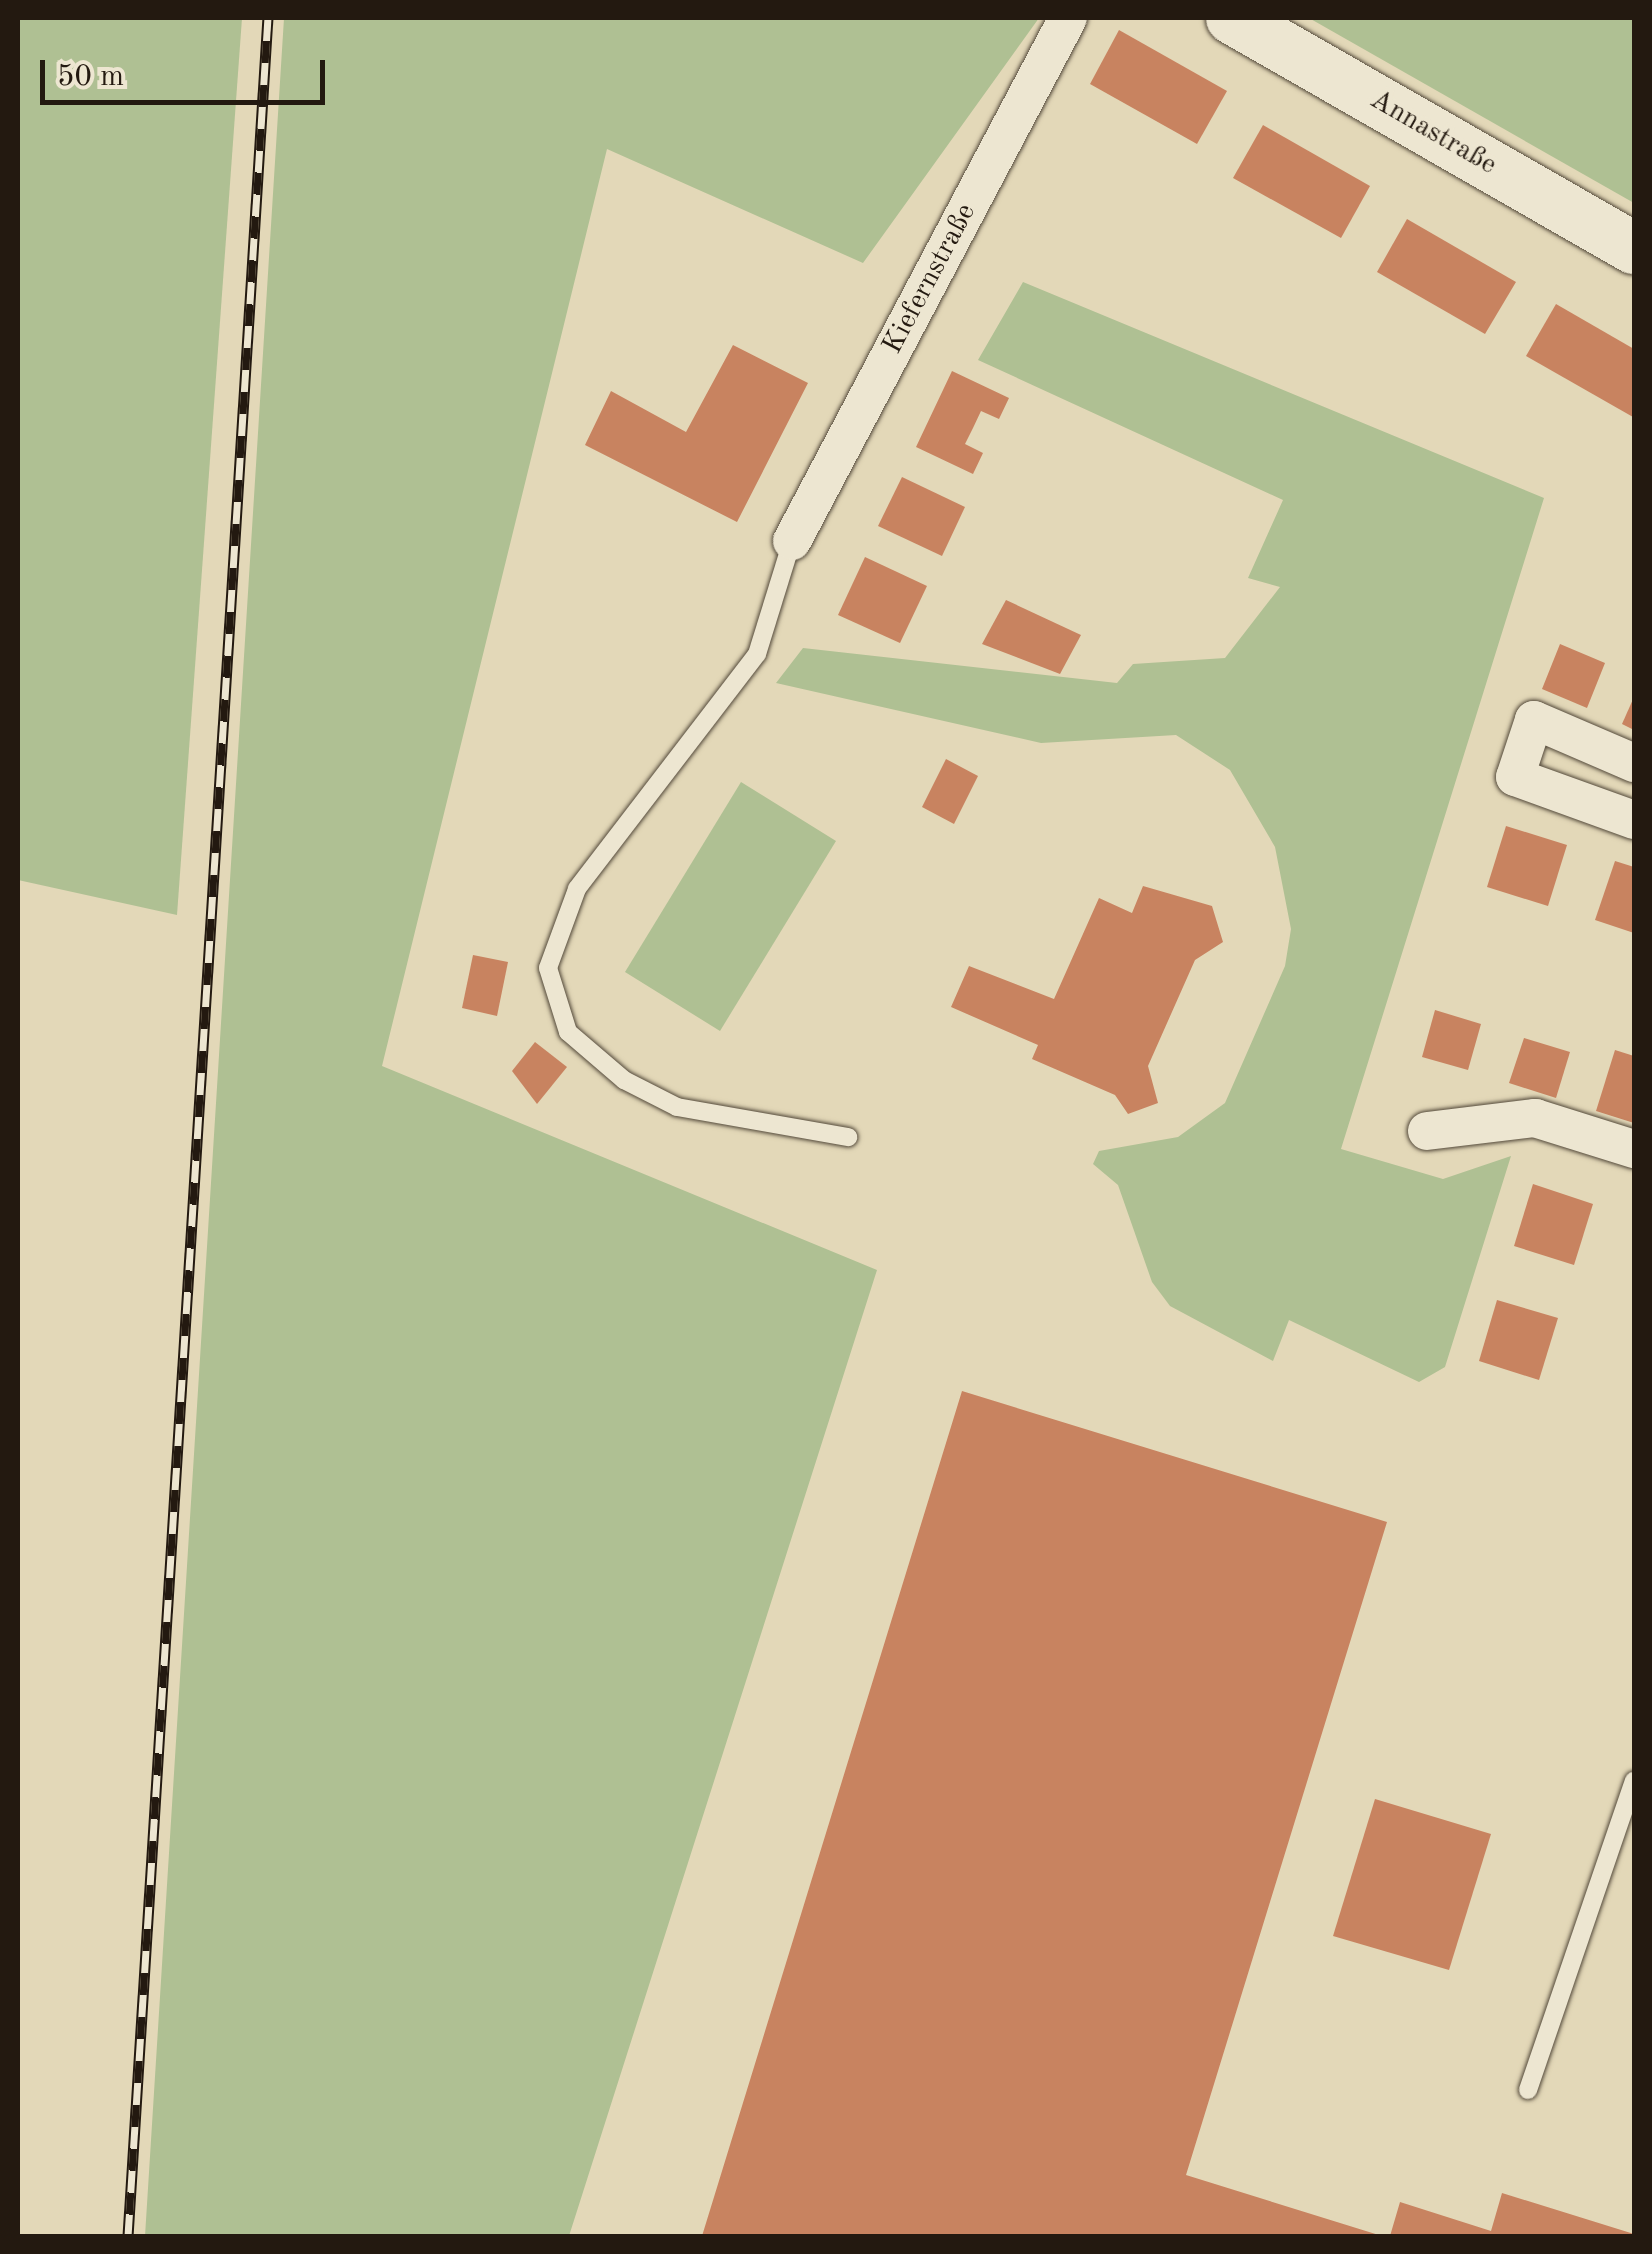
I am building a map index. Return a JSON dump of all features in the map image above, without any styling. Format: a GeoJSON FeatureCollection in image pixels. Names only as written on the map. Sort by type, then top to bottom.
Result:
{"type":"FeatureCollection","features":[{"type":"Feature","properties":{"kind":"street","name":"Kiefernstraße"},"geometry":{"type":"LineString","coordinates":[[792,541],[1068,18]]}},
{"type":"Feature","properties":{"kind":"street","name":"Annastraße"},"geometry":{"type":"LineString","coordinates":[[1232,18],[1634,248]]}},
{"type":"Feature","properties":{"kind":"street"},"geometry":{"type":"LineString","coordinates":[[1634,763],[1534,720],[1514,776],[1634,820]]}},
{"type":"Feature","properties":{"kind":"street"},"geometry":{"type":"LineString","coordinates":[[1426,1131],[1535,1118],[1634,1150]]}},
{"type":"Feature","properties":{"kind":"lane"},"geometry":{"type":"LineString","coordinates":[[792,541],[757,654],[576,888],[548,968],[568,1032],[624,1080],[676,1106],[848,1137]]}},
{"type":"Feature","properties":{"kind":"lane"},"geometry":{"type":"LineString","coordinates":[[1528,2090],[1634,1781]]}},
{"type":"Feature","properties":{"kind":"green space"},"geometry":{"type":"Polygon","coordinates":[[[18,18],[242,18],[177,915],[18,880],[18,18]]]}},
{"type":"Feature","properties":{"kind":"green space"},"geometry":{"type":"Polygon","coordinates":[[[284,18],[1039,18],[863,263],[607,149],[382,1066],[877,1270],[569,2236],[145,2236],[284,18]]]}},
{"type":"Feature","properties":{"kind":"green space"},"geometry":{"type":"Polygon","coordinates":[[[1309,18],[1634,18],[1634,203],[1309,18]]]}},
{"type":"Feature","properties":{"kind":"green space"},"geometry":{"type":"Polygon","coordinates":[[[1023,282],[1544,498],[1341,1149],[1443,1179],[1511,1156],[1445,1367],[1419,1382],[1289,1320],[1273,1361],[1170,1306],[1152,1282],[1118,1185],[1093,1164],[1099,1151],[1178,1137],[1225,1103],[1285,966],[1291,929],[1275,847],[1230,770],[1176,735],[1041,743],[776,683],[803,648],[1117,683],[1133,664],[1225,658],[1280,587],[1248,578],[1283,500],[978,360],[1023,282]]]}},
{"type":"Feature","properties":{"kind":"green space"},"geometry":{"type":"Polygon","coordinates":[[[741,782],[836,841],[720,1031],[625,972],[741,782]]]}},
{"type":"Feature","properties":{"kind":"building"},"geometry":{"type":"Polygon","coordinates":[[[1119,30],[1227,91],[1197,144],[1090,84],[1119,30]]]}},
{"type":"Feature","properties":{"kind":"building"},"geometry":{"type":"Polygon","coordinates":[[[1263,125],[1370,186],[1341,238],[1233,178],[1263,125]]]}},
{"type":"Feature","properties":{"kind":"building"},"geometry":{"type":"Polygon","coordinates":[[[1407,219],[1516,282],[1485,334],[1377,272],[1407,219]]]}},
{"type":"Feature","properties":{"kind":"building"},"geometry":{"type":"Polygon","coordinates":[[[1556,304],[1634,349],[1633,417],[1526,356],[1556,304]]]}},
{"type":"Feature","properties":{"kind":"building"},"geometry":{"type":"Polygon","coordinates":[[[733,345],[808,383],[737,522],[585,445],[611,391],[686,432],[733,345]]]}},
{"type":"Feature","properties":{"kind":"building"},"geometry":{"type":"Polygon","coordinates":[[[952,371],[1009,398],[999,419],[981,411],[965,444],[983,453],[973,474],[916,447],[952,371]]]}},
{"type":"Feature","properties":{"kind":"building"},"geometry":{"type":"Polygon","coordinates":[[[902,477],[965,507],[942,556],[878,526],[902,477]]]}},
{"type":"Feature","properties":{"kind":"building"},"geometry":{"type":"Polygon","coordinates":[[[865,557],[927,586],[900,643],[838,615],[865,557]]]}},
{"type":"Feature","properties":{"kind":"building"},"geometry":{"type":"Polygon","coordinates":[[[1006,600],[1081,635],[1060,674],[982,644],[1006,600]]]}},
{"type":"Feature","properties":{"kind":"building"},"geometry":{"type":"Polygon","coordinates":[[[1560,644],[1605,663],[1587,708],[1542,689],[1560,644]]]}},
{"type":"Feature","properties":{"kind":"building"},"geometry":{"type":"Polygon","coordinates":[[[1634,697],[1634,730],[1622,724],[1634,697]]]}},
{"type":"Feature","properties":{"kind":"building"},"geometry":{"type":"Polygon","coordinates":[[[946,759],[978,776],[954,824],[922,807],[946,759]]]}},
{"type":"Feature","properties":{"kind":"building"},"geometry":{"type":"Polygon","coordinates":[[[1506,826],[1567,845],[1548,906],[1487,887],[1506,826]]]}},
{"type":"Feature","properties":{"kind":"building"},"geometry":{"type":"Polygon","coordinates":[[[1615,861],[1634,867],[1634,933],[1595,920],[1615,861]]]}},
{"type":"Feature","properties":{"kind":"building"},"geometry":{"type":"Polygon","coordinates":[[[1143,886],[1212,906],[1223,942],[1195,960],[1148,1066],[1158,1103],[1128,1114],[1115,1095],[1032,1059],[1038,1045],[951,1007],[969,966],[1054,999],[1099,898],[1132,913],[1143,886]]]}},
{"type":"Feature","properties":{"kind":"building"},"geometry":{"type":"Polygon","coordinates":[[[473,955],[508,962],[497,1016],[462,1008],[473,955]]]}},
{"type":"Feature","properties":{"kind":"building"},"geometry":{"type":"Polygon","coordinates":[[[1435,1010],[1481,1024],[1468,1070],[1422,1057],[1435,1010]]]}},
{"type":"Feature","properties":{"kind":"building"},"geometry":{"type":"Polygon","coordinates":[[[1524,1038],[1570,1052],[1556,1098],[1509,1083],[1524,1038]]]}},
{"type":"Feature","properties":{"kind":"building"},"geometry":{"type":"Polygon","coordinates":[[[535,1042],[567,1067],[537,1104],[512,1071],[535,1042]]]}},
{"type":"Feature","properties":{"kind":"building"},"geometry":{"type":"Polygon","coordinates":[[[1615,1050],[1634,1056],[1634,1123],[1596,1111],[1615,1050]]]}},
{"type":"Feature","properties":{"kind":"building"},"geometry":{"type":"Polygon","coordinates":[[[1533,1184],[1593,1204],[1574,1265],[1514,1246],[1533,1184]]]}},
{"type":"Feature","properties":{"kind":"building"},"geometry":{"type":"Polygon","coordinates":[[[1497,1300],[1558,1318],[1539,1380],[1479,1361],[1497,1300]]]}},
{"type":"Feature","properties":{"kind":"building"},"geometry":{"type":"Polygon","coordinates":[[[962,1391],[1387,1522],[1186,2175],[1382,2236],[702,2236],[962,1391]]]}},
{"type":"Feature","properties":{"kind":"building"},"geometry":{"type":"Polygon","coordinates":[[[1375,1799],[1491,1834],[1449,1970],[1333,1936],[1375,1799]]]}},
{"type":"Feature","properties":{"kind":"building"},"geometry":{"type":"Polygon","coordinates":[[[1502,2193],[1634,2236],[1390,2236],[1400,2202],[1491,2231],[1502,2193]]]}},
{"type":"Feature","properties":{"kind":"railway"},"geometry":{"type":"LineString","coordinates":[[128,2236],[268,18]]}}]}
